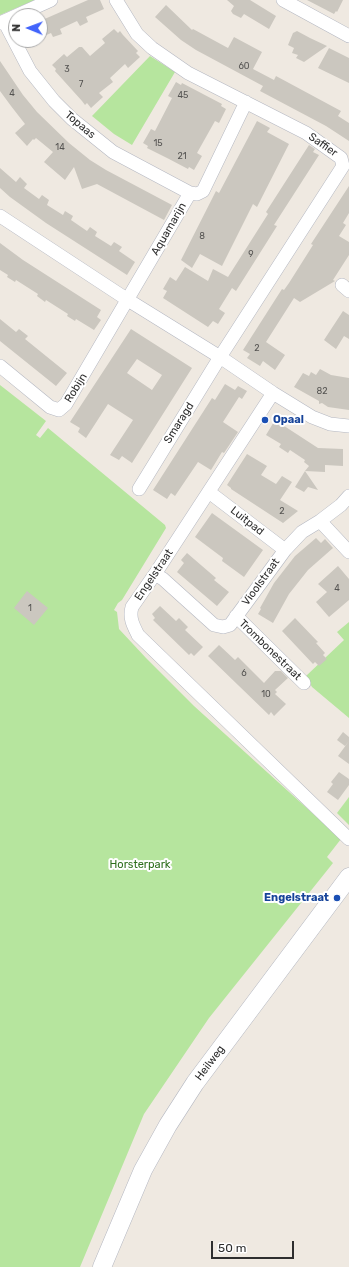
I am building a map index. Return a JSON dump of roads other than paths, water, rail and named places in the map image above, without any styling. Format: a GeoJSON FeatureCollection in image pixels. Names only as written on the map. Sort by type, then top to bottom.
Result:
{"type":"FeatureCollection","features":[{"type":"Feature","properties":{"kind":"street"},"geometry":{"type":"LineString","coordinates":[[2,22],[52,0]]}},
{"type":"Feature","properties":{"kind":"street","name":"Saffier"},"geometry":{"type":"LineString","coordinates":[[116,0],[138,34],[152,48],[188,73],[306,133],[341,158],[343,166],[220,357]]}},
{"type":"Feature","properties":{"kind":"street"},"geometry":{"type":"LineString","coordinates":[[283,0],[298,3],[349,36]]}},
{"type":"Feature","properties":{"kind":"street","name":"Topaas"},"geometry":{"type":"LineString","coordinates":[[2,22],[30,71],[54,101],[72,119],[113,152],[190,193]]}},
{"type":"Feature","properties":{"kind":"street","name":"Aquamarijn"},"geometry":{"type":"LineString","coordinates":[[128,300],[190,193],[197,194],[203,191],[246,102]]}},
{"type":"Feature","properties":{"kind":"street"},"geometry":{"type":"LineString","coordinates":[[0,216],[128,300],[220,357],[273,393],[312,417],[330,424],[349,426]]}},
{"type":"Feature","properties":{"kind":"street","name":"Robijn"},"geometry":{"type":"LineString","coordinates":[[0,366],[50,407],[59,410],[66,404],[128,300]]}},
{"type":"Feature","properties":{"kind":"street","name":"Smaragd"},"geometry":{"type":"LineString","coordinates":[[139,490],[220,357]]}},
{"type":"Feature","properties":{"kind":"street","name":"Engelstraat"},"geometry":{"type":"LineString","coordinates":[[273,393],[214,495],[159,577],[132,607],[130,613],[131,622],[138,635],[349,838]]}},
{"type":"Feature","properties":{"kind":"street","name":"Luitpad"},"geometry":{"type":"LineString","coordinates":[[214,495],[285,550]]}},
{"type":"Feature","properties":{"kind":"street","name":"Vioolstraat"},"geometry":{"type":"LineString","coordinates":[[159,577],[214,625],[223,627],[230,625],[285,550],[302,532],[341,506],[349,496]]}},
{"type":"Feature","properties":{"kind":"street"},"geometry":{"type":"LineString","coordinates":[[320,521],[349,552]]}},
{"type":"Feature","properties":{"kind":"street","name":"Trombonestraat"},"geometry":{"type":"LineString","coordinates":[[236,616],[304,683]]}},
{"type":"Feature","properties":{"kind":"street","name":"Heilweg"},"geometry":{"type":"LineString","coordinates":[[102,1267],[143,1170],[194,1083],[349,876]]}},
{"type":"Feature","properties":{"kind":"place","name":"Opaal"},"geometry":{"type":"Point","coordinates":[265,420]}},
{"type":"Feature","properties":{"kind":"place","name":"Engelstraat"},"geometry":{"type":"Point","coordinates":[337,898]}},
{"type":"Feature","properties":{"kind":"park label","name":"Horsterpark"},"geometry":{"type":"Point","coordinates":[140,865]}}]}
